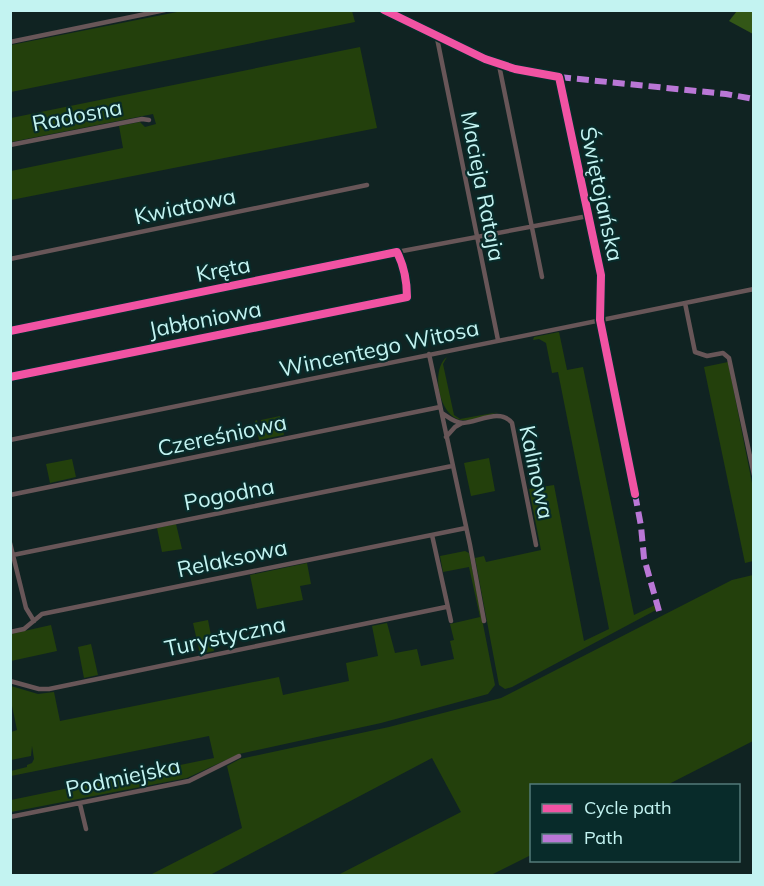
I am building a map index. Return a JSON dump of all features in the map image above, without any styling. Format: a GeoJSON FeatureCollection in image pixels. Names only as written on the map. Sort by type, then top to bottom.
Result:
{"type":"FeatureCollection","features":[{"type":"Feature","properties":{"kind":"street"},"geometry":{"type":"LineString","coordinates":[[10,42],[165,10]]}},
{"type":"Feature","properties":{"kind":"street"},"geometry":{"type":"LineString","coordinates":[[384,10],[437,38],[499,65],[542,277]]}},
{"type":"Feature","properties":{"kind":"street","name":"Macieja Rataja"},"geometry":{"type":"LineString","coordinates":[[437,38],[498,340]]}},
{"type":"Feature","properties":{"kind":"street","name":"Świętojańska"},"geometry":{"type":"LineString","coordinates":[[499,65],[559,77],[601,275],[600,320],[635,494]]}},
{"type":"Feature","properties":{"kind":"street","name":"Radosna"},"geometry":{"type":"LineString","coordinates":[[10,145],[142,119],[149,120]]}},
{"type":"Feature","properties":{"kind":"street","name":"Kwiatowa"},"geometry":{"type":"LineString","coordinates":[[10,259],[367,185]]}},
{"type":"Feature","properties":{"kind":"street","name":"Kręta"},"geometry":{"type":"LineString","coordinates":[[10,331],[476,236],[588,216]]}},
{"type":"Feature","properties":{"kind":"street","name":"Jabłoniowa"},"geometry":{"type":"LineString","coordinates":[[10,377],[407,297],[402,265],[397,252]]}},
{"type":"Feature","properties":{"kind":"street","name":"Wincentego Witosa"},"geometry":{"type":"LineString","coordinates":[[10,440],[753,289]]}},
{"type":"Feature","properties":{"kind":"street"},"geometry":{"type":"LineString","coordinates":[[685,303],[694,349],[698,354],[707,356],[723,353],[729,358],[753,475]]}},
{"type":"Feature","properties":{"kind":"street"},"geometry":{"type":"LineString","coordinates":[[429,354],[484,621]]}},
{"type":"Feature","properties":{"kind":"street","name":"Czereśniowa"},"geometry":{"type":"LineString","coordinates":[[10,495],[440,406]]}},
{"type":"Feature","properties":{"kind":"street"},"geometry":{"type":"LineString","coordinates":[[442,413],[462,423]]}},
{"type":"Feature","properties":{"kind":"street","name":"Kalinowa"},"geometry":{"type":"LineString","coordinates":[[462,423],[501,416],[508,418],[512,423],[536,545]]}},
{"type":"Feature","properties":{"kind":"street"},"geometry":{"type":"LineString","coordinates":[[446,437],[462,423]]}},
{"type":"Feature","properties":{"kind":"street","name":"Pogodna"},"geometry":{"type":"LineString","coordinates":[[13,555],[452,466]]}},
{"type":"Feature","properties":{"kind":"street","name":"Relaksowa"},"geometry":{"type":"LineString","coordinates":[[10,632],[24,629],[42,614],[466,528]]}},
{"type":"Feature","properties":{"kind":"street"},"geometry":{"type":"LineString","coordinates":[[432,536],[446,607],[451,621]]}},
{"type":"Feature","properties":{"kind":"street"},"geometry":{"type":"LineString","coordinates":[[10,543],[26,608],[34,621]]}},
{"type":"Feature","properties":{"kind":"street","name":"Turystyczna"},"geometry":{"type":"LineString","coordinates":[[10,681],[39,689],[49,689],[446,607]]}},
{"type":"Feature","properties":{"kind":"street","name":"Podmiejska"},"geometry":{"type":"LineString","coordinates":[[10,817],[189,781],[239,756]]}},
{"type":"Feature","properties":{"kind":"street"},"geometry":{"type":"LineString","coordinates":[[80,804],[86,829]]}},
{"type":"Feature","properties":{"kind":"green space"},"geometry":{"type":"Polygon","coordinates":[[[182,11],[352,11],[355,22],[11,92],[11,45],[182,11]]]}},
{"type":"Feature","properties":{"kind":"green space"},"geometry":{"type":"Polygon","coordinates":[[[737,11],[753,11],[753,34],[729,21],[737,11]]]}},
{"type":"Feature","properties":{"kind":"green space"},"geometry":{"type":"Polygon","coordinates":[[[360,47],[377,128],[11,200],[11,171],[123,148],[119,126],[140,122],[145,127],[156,124],[153,114],[11,142],[11,118],[360,47]]]}},
{"type":"Feature","properties":{"kind":"green space"},"geometry":{"type":"Polygon","coordinates":[[[559,332],[567,370],[583,367],[634,615],[655,605],[656,610],[505,689],[499,685],[475,558],[484,556],[486,562],[541,550],[529,489],[554,485],[584,641],[609,629],[558,372],[552,373],[546,343],[539,339],[533,340],[534,337],[559,332]]]}},
{"type":"Feature","properties":{"kind":"green space"},"geometry":{"type":"Polygon","coordinates":[[[447,357],[443,364],[454,415],[460,419],[499,412],[475,419],[461,420],[453,417],[447,411],[439,392],[438,381],[442,363],[447,357]]]}},
{"type":"Feature","properties":{"kind":"green space"},"geometry":{"type":"Polygon","coordinates":[[[728,362],[753,488],[753,561],[745,563],[704,367],[728,362]]]}},
{"type":"Feature","properties":{"kind":"green space"},"geometry":{"type":"Polygon","coordinates":[[[280,416],[284,435],[259,440],[255,421],[257,420],[258,425],[262,425],[261,420],[280,416]]]}},
{"type":"Feature","properties":{"kind":"green space"},"geometry":{"type":"Polygon","coordinates":[[[489,458],[495,491],[471,496],[464,463],[489,458]]]}},
{"type":"Feature","properties":{"kind":"green space"},"geometry":{"type":"Polygon","coordinates":[[[72,459],[76,477],[50,483],[46,464],[72,459]]]}},
{"type":"Feature","properties":{"kind":"green space"},"geometry":{"type":"Polygon","coordinates":[[[176,524],[182,549],[162,552],[157,528],[176,524]]]}},
{"type":"Feature","properties":{"kind":"green space"},"geometry":{"type":"Polygon","coordinates":[[[465,551],[469,553],[495,685],[488,694],[381,723],[239,754],[187,778],[11,812],[11,800],[214,758],[209,736],[11,776],[11,771],[27,767],[34,759],[32,746],[31,756],[11,760],[11,732],[17,730],[11,701],[11,686],[38,694],[54,692],[60,721],[279,677],[283,695],[349,681],[346,663],[378,656],[372,626],[387,623],[395,653],[417,649],[421,666],[454,659],[450,641],[454,640],[450,624],[480,617],[469,567],[443,572],[440,556],[465,551]]]}},
{"type":"Feature","properties":{"kind":"green space"},"geometry":{"type":"Polygon","coordinates":[[[307,563],[311,584],[300,586],[303,600],[257,609],[250,575],[307,563]]]}},
{"type":"Feature","properties":{"kind":"green space"},"geometry":{"type":"Polygon","coordinates":[[[753,575],[753,741],[669,784],[530,784],[530,856],[491,875],[338,875],[461,812],[432,758],[210,875],[150,875],[242,828],[227,766],[240,759],[389,727],[501,698],[732,580],[753,575]]]}},
{"type":"Feature","properties":{"kind":"green space"},"geometry":{"type":"Polygon","coordinates":[[[208,620],[214,651],[200,654],[193,623],[208,620]]]}},
{"type":"Feature","properties":{"kind":"green space"},"geometry":{"type":"Polygon","coordinates":[[[51,625],[57,651],[11,661],[11,634],[51,625]]]}},
{"type":"Feature","properties":{"kind":"green space"},"geometry":{"type":"Polygon","coordinates":[[[91,644],[98,675],[84,678],[78,647],[91,644]]]}},
{"type":"Feature","properties":{"kind":"marked path"},"geometry":{"type":"LineString","coordinates":[[559,77],[726,94],[754,99]]}},
{"type":"Feature","properties":{"kind":"marked path"},"geometry":{"type":"LineString","coordinates":[[635,494],[644,558],[659,611]]}},
{"type":"Feature","properties":{"kind":"cycle path"},"geometry":{"type":"LineString","coordinates":[[384,10],[485,59],[515,69],[559,77],[601,275],[600,320],[635,494]]}},
{"type":"Feature","properties":{"kind":"cycle path"},"geometry":{"type":"LineString","coordinates":[[10,331],[397,252],[406,286],[407,297],[10,377]]}}]}
